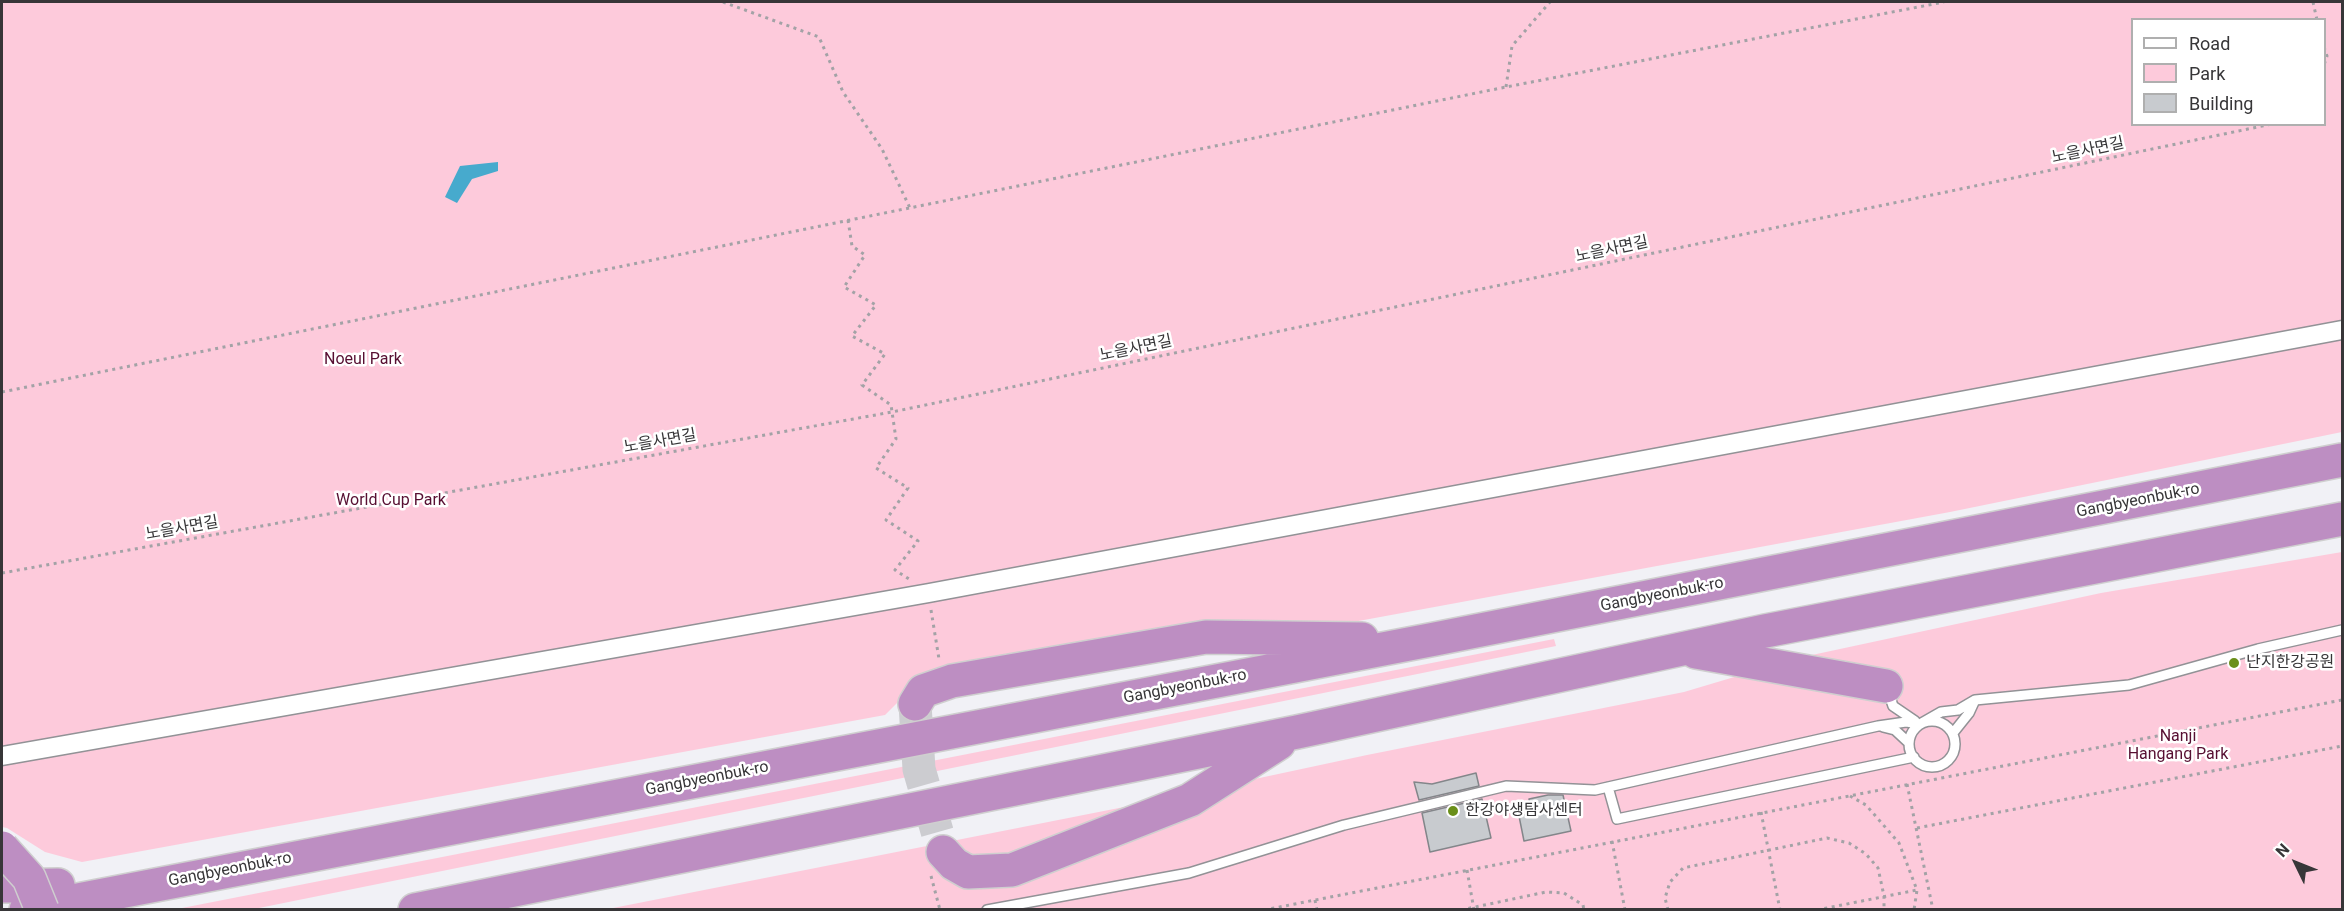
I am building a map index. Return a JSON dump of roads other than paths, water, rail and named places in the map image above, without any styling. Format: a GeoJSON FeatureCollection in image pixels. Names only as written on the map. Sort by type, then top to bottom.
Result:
{"type":"FeatureCollection","features":[{"type":"Feature","properties":{"kind":"highway","name":"Gangbyeonbuk-ro"},"geometry":{"type":"LineString","coordinates":[[26,909],[1436,639],[2343,460]]}},
{"type":"Feature","properties":{"kind":"highway"},"geometry":{"type":"LineString","coordinates":[[414,909],[439,906],[1297,732],[1680,649],[2343,519]]}},
{"type":"Feature","properties":{"kind":"highway"},"geometry":{"type":"LineString","coordinates":[[915,704],[923,691],[952,681],[1206,638],[1436,639]]}},
{"type":"Feature","properties":{"kind":"highway"},"geometry":{"type":"LineString","coordinates":[[1680,649],[1886,686]]}},
{"type":"Feature","properties":{"kind":"highway"},"geometry":{"type":"LineString","coordinates":[[936,859],[954,864],[968,872],[1012,870],[1190,800],[1297,732]]}},
{"type":"Feature","properties":{"kind":"highway"},"geometry":{"type":"LineString","coordinates":[[2,848],[29,878],[42,909]]}},
{"type":"Feature","properties":{"kind":"highway"},"geometry":{"type":"LineString","coordinates":[[2,886],[162,884]]}},
{"type":"Feature","properties":{"kind":"street"},"geometry":{"type":"LineString","coordinates":[[2,756],[928,593],[2343,330]]}},
{"type":"Feature","properties":{"kind":"lane"},"geometry":{"type":"LineString","coordinates":[[1909,743],[1914,729],[1920,724],[1941,712],[1958,710],[1976,700],[2129,685],[2258,649],[2343,630]]}},
{"type":"Feature","properties":{"kind":"lane"},"geometry":{"type":"LineString","coordinates":[[1886,686],[1893,706],[1920,724]]}},
{"type":"Feature","properties":{"kind":"lane"},"geometry":{"type":"LineString","coordinates":[[1953,733],[1976,700]]}},
{"type":"Feature","properties":{"kind":"lane"},"geometry":{"type":"LineString","coordinates":[[987,909],[1189,873],[1344,825],[1506,786],[1595,790],[1878,726],[1906,722],[1920,724],[1935,720],[1949,727],[1953,733],[1955,748],[1947,762],[1933,767],[1926,766],[1914,757],[1909,743],[1895,730],[1878,726]]}},
{"type":"Feature","properties":{"kind":"lane"},"geometry":{"type":"LineString","coordinates":[[1608,787],[1617,819],[1914,757]]}},
{"type":"Feature","properties":{"kind":"water"},"geometry":{"type":"Polygon","coordinates":[[[498,162],[498,171],[472,179],[457,203],[445,197],[460,166],[498,162]]]}},
{"type":"Feature","properties":{"kind":"tunnel"},"geometry":{"type":"LineString","coordinates":[[915,704],[919,769],[943,852]]}},
{"type":"Feature","properties":{"kind":"place","name":"난지한강공원"},"geometry":{"type":"Point","coordinates":[2234,663]}},
{"type":"Feature","properties":{"kind":"place","name":"한강야생탐사센터"},"geometry":{"type":"Point","coordinates":[1453,811]}},
{"type":"Feature","properties":{"kind":"park label","name":"Noeul Park"},"geometry":{"type":"Point","coordinates":[363,360]}},
{"type":"Feature","properties":{"kind":"park label","name":"World Cup Park"},"geometry":{"type":"Point","coordinates":[391,501]}},
{"type":"Feature","properties":{"kind":"park label","name":"Nanji Hangang Park"},"geometry":{"type":"Point","coordinates":[2178,746]}}]}
